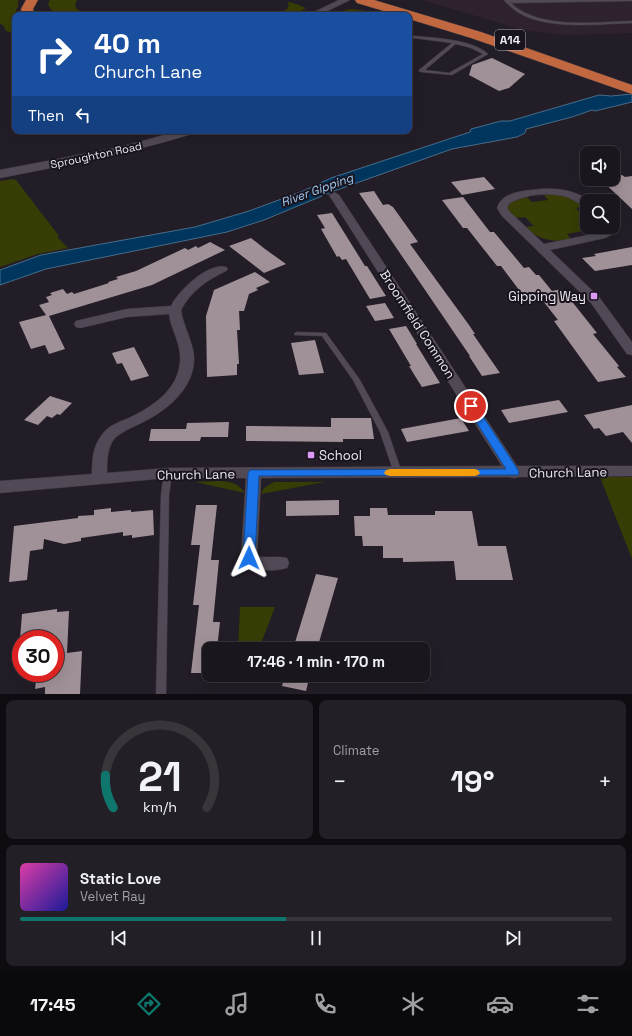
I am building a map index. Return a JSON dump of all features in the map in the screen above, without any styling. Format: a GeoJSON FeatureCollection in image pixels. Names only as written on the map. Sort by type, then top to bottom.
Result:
{"type":"FeatureCollection","features":[{"type":"Feature","properties":{"kind":"highway"},"geometry":{"type":"LineString","coordinates":[[28,12],[27,9],[32,0]]}},
{"type":"Feature","properties":{"kind":"highway"},"geometry":{"type":"LineString","coordinates":[[353,0],[365,2],[396,12]]}},
{"type":"Feature","properties":{"kind":"highway","name":"A14"},"geometry":{"type":"LineString","coordinates":[[388,0],[632,81]]}},
{"type":"Feature","properties":{"kind":"highway","name":"A14"},"geometry":{"type":"LineString","coordinates":[[365,2],[399,12]]}},
{"type":"Feature","properties":{"kind":"highway","name":"A14"},"geometry":{"type":"LineString","coordinates":[[412,16],[476,35],[632,90]]}},
{"type":"Feature","properties":{"kind":"highway"},"geometry":{"type":"LineString","coordinates":[[412,17],[476,35]]}},
{"type":"Feature","properties":{"kind":"street"},"geometry":{"type":"LineString","coordinates":[[319,12],[346,0]]}},
{"type":"Feature","properties":{"kind":"street","name":"Sproughton Road"},"geometry":{"type":"LineString","coordinates":[[0,174],[101,155],[160,141],[181,134]]}},
{"type":"Feature","properties":{"kind":"street"},"geometry":{"type":"LineString","coordinates":[[580,199],[574,195],[555,192],[514,197],[504,202],[502,208],[595,300],[630,345]]}},
{"type":"Feature","properties":{"kind":"street","name":"Broomfield Common"},"geometry":{"type":"LineString","coordinates":[[334,195],[514,473]]}},
{"type":"Feature","properties":{"kind":"street"},"geometry":{"type":"LineString","coordinates":[[542,248],[605,234]]}},
{"type":"Feature","properties":{"kind":"street"},"geometry":{"type":"LineString","coordinates":[[99,478],[101,450],[107,437],[113,431],[150,413],[161,405],[170,398],[182,380],[187,362],[187,351],[175,310],[180,299],[190,288],[202,279],[222,269]]}},
{"type":"Feature","properties":{"kind":"street"},"geometry":{"type":"LineString","coordinates":[[80,324],[110,315],[136,311],[175,310]]}},
{"type":"Feature","properties":{"kind":"street","name":"Church Lane"},"geometry":{"type":"LineString","coordinates":[[0,486],[168,473],[514,473],[632,471]]}},
{"type":"Feature","properties":{"kind":"street"},"geometry":{"type":"LineString","coordinates":[[254,473],[249,558],[258,563],[281,563]]}},
{"type":"Feature","properties":{"kind":"lane"},"geometry":{"type":"LineString","coordinates":[[506,1],[632,0]]}},
{"type":"Feature","properties":{"kind":"lane"},"geometry":{"type":"LineString","coordinates":[[506,1],[518,11],[531,18],[562,23],[632,22]]}},
{"type":"Feature","properties":{"kind":"lane"},"geometry":{"type":"LineString","coordinates":[[412,38],[454,43],[483,50],[486,54],[450,74],[421,71],[454,43]]}},
{"type":"Feature","properties":{"kind":"lane"},"geometry":{"type":"LineString","coordinates":[[297,334],[324,334],[356,380],[384,432],[398,473]]}},
{"type":"Feature","properties":{"kind":"lane"},"geometry":{"type":"LineString","coordinates":[[161,694],[166,495],[168,473]]}},
{"type":"Feature","properties":{"kind":"shaded area"},"geometry":{"type":"Polygon","coordinates":[[[422,0],[632,0],[632,33],[564,35],[527,31],[422,0]]]}},
{"type":"Feature","properties":{"kind":"green space"},"geometry":{"type":"Polygon","coordinates":[[[0,0],[18,0],[17,12],[12,12],[12,33],[6,31],[3,25],[0,24],[0,0]]]}},
{"type":"Feature","properties":{"kind":"green space"},"geometry":{"type":"Polygon","coordinates":[[[50,0],[77,0],[75,5],[77,9],[82,12],[53,12],[48,5],[50,0]]]}},
{"type":"Feature","properties":{"kind":"green space"},"geometry":{"type":"Polygon","coordinates":[[[289,2],[306,8],[300,12],[280,12],[287,9],[289,5],[287,3],[289,2]]]}},
{"type":"Feature","properties":{"kind":"green space"},"geometry":{"type":"Polygon","coordinates":[[[351,9],[370,12],[340,12],[351,9]]]}},
{"type":"Feature","properties":{"kind":"green space"},"geometry":{"type":"Polygon","coordinates":[[[16,180],[59,236],[57,237],[68,248],[38,254],[0,267],[0,181],[16,180]]]}},
{"type":"Feature","properties":{"kind":"green space"},"geometry":{"type":"Polygon","coordinates":[[[544,195],[565,195],[580,203],[580,207],[576,208],[580,212],[580,232],[567,234],[571,239],[558,241],[541,238],[525,227],[534,226],[525,217],[516,218],[509,212],[507,207],[514,201],[527,197],[532,202],[548,200],[544,195]]]}},
{"type":"Feature","properties":{"kind":"green space"},"geometry":{"type":"Polygon","coordinates":[[[586,234],[597,234],[588,236],[586,234]]]}},
{"type":"Feature","properties":{"kind":"green space"},"geometry":{"type":"Polygon","coordinates":[[[600,477],[632,477],[632,559],[600,477]]]}},
{"type":"Feature","properties":{"kind":"green space"},"geometry":{"type":"Polygon","coordinates":[[[195,482],[229,482],[241,488],[245,493],[195,482]]]}},
{"type":"Feature","properties":{"kind":"green space"},"geometry":{"type":"Polygon","coordinates":[[[274,482],[325,482],[261,494],[264,488],[274,482]]]}},
{"type":"Feature","properties":{"kind":"green space"},"geometry":{"type":"Polygon","coordinates":[[[240,607],[275,607],[262,642],[238,642],[240,607]]]}},
{"type":"Feature","properties":{"kind":"water","name":"River Gipping"},"geometry":{"type":"Polygon","coordinates":[[[632,94],[632,102],[595,111],[592,110],[526,129],[525,133],[517,137],[452,149],[334,191],[264,220],[227,232],[46,269],[0,285],[0,270],[41,255],[195,227],[249,211],[303,191],[331,178],[470,132],[471,129],[501,121],[510,121],[599,95],[611,96],[632,94]]]}},
{"type":"Feature","properties":{"kind":"building"},"geometry":{"type":"Polygon","coordinates":[[[492,58],[525,74],[509,88],[499,91],[469,75],[472,65],[492,58]]]}},
{"type":"Feature","properties":{"kind":"building"},"geometry":{"type":"Polygon","coordinates":[[[620,175],[625,177],[632,176],[632,209],[620,198],[620,194],[616,194],[607,186],[620,186],[620,175]]]}},
{"type":"Feature","properties":{"kind":"building"},"geometry":{"type":"Polygon","coordinates":[[[484,177],[495,189],[462,195],[451,182],[484,177]]]}},
{"type":"Feature","properties":{"kind":"building"},"geometry":{"type":"Polygon","coordinates":[[[374,191],[383,205],[388,204],[393,207],[418,242],[410,244],[469,325],[475,334],[473,334],[500,373],[482,376],[359,193],[374,191]]]}},
{"type":"Feature","properties":{"kind":"building"},"geometry":{"type":"Polygon","coordinates":[[[463,197],[490,232],[494,232],[524,268],[529,267],[536,275],[539,275],[552,291],[562,289],[597,333],[593,334],[626,377],[598,382],[554,321],[558,320],[536,292],[522,294],[501,266],[497,266],[467,228],[463,228],[442,200],[463,197]]]}},
{"type":"Feature","properties":{"kind":"building"},"geometry":{"type":"Polygon","coordinates":[[[332,213],[365,266],[367,266],[386,296],[370,299],[346,259],[342,260],[339,256],[337,257],[321,229],[325,228],[317,215],[332,213]]]}},
{"type":"Feature","properties":{"kind":"building"},"geometry":{"type":"Polygon","coordinates":[[[251,238],[286,264],[264,273],[229,246],[251,238]]]}},
{"type":"Feature","properties":{"kind":"building"},"geometry":{"type":"Polygon","coordinates":[[[210,242],[225,250],[152,285],[49,316],[65,349],[49,354],[45,345],[31,349],[19,322],[46,315],[39,305],[49,302],[46,297],[52,295],[50,293],[63,289],[67,294],[72,292],[74,294],[109,283],[108,282],[118,279],[116,277],[136,271],[185,248],[188,250],[196,246],[198,248],[210,242]]]}},
{"type":"Feature","properties":{"kind":"building"},"geometry":{"type":"Polygon","coordinates":[[[632,247],[632,265],[595,271],[582,258],[596,256],[594,254],[632,247]]]}},
{"type":"Feature","properties":{"kind":"building"},"geometry":{"type":"Polygon","coordinates":[[[255,272],[270,282],[256,288],[258,290],[249,294],[244,311],[239,311],[240,330],[237,330],[239,364],[237,364],[237,375],[207,377],[206,316],[214,290],[255,272]]]}},
{"type":"Feature","properties":{"kind":"building"},"geometry":{"type":"Polygon","coordinates":[[[385,303],[394,318],[375,321],[366,306],[385,303]]]}},
{"type":"Feature","properties":{"kind":"building"},"geometry":{"type":"Polygon","coordinates":[[[406,326],[440,383],[422,387],[409,366],[411,366],[389,329],[406,326]]]}},
{"type":"Feature","properties":{"kind":"building"},"geometry":{"type":"Polygon","coordinates":[[[315,340],[324,373],[299,375],[291,343],[315,340]]]}},
{"type":"Feature","properties":{"kind":"building"},"geometry":{"type":"Polygon","coordinates":[[[134,347],[149,376],[131,381],[122,363],[117,364],[112,353],[134,347]]]}},
{"type":"Feature","properties":{"kind":"building"},"geometry":{"type":"Polygon","coordinates":[[[50,396],[72,403],[60,415],[57,414],[52,418],[47,416],[38,425],[24,420],[50,396]]]}},
{"type":"Feature","properties":{"kind":"building"},"geometry":{"type":"Polygon","coordinates":[[[559,400],[568,412],[509,423],[501,410],[559,400]]]}},
{"type":"Feature","properties":{"kind":"building"},"geometry":{"type":"Polygon","coordinates":[[[632,405],[632,443],[623,432],[606,436],[599,428],[594,429],[584,415],[632,405]]]}},
{"type":"Feature","properties":{"kind":"building"},"geometry":{"type":"Polygon","coordinates":[[[331,418],[371,418],[374,439],[343,439],[343,442],[246,441],[246,426],[331,427],[331,418]]]}},
{"type":"Feature","properties":{"kind":"building"},"geometry":{"type":"Polygon","coordinates":[[[461,418],[469,431],[407,442],[401,429],[461,418]]]}},
{"type":"Feature","properties":{"kind":"building"},"geometry":{"type":"Polygon","coordinates":[[[229,422],[228,437],[201,437],[200,441],[149,441],[151,429],[186,429],[187,423],[229,422]]]}},
{"type":"Feature","properties":{"kind":"building"},"geometry":{"type":"Polygon","coordinates":[[[339,500],[339,515],[286,516],[286,501],[339,500]]]}},
{"type":"Feature","properties":{"kind":"building"},"geometry":{"type":"Polygon","coordinates":[[[196,505],[217,505],[211,560],[219,560],[213,622],[220,622],[218,642],[202,642],[202,673],[191,673],[199,605],[193,605],[200,545],[191,545],[196,505]]]}},
{"type":"Feature","properties":{"kind":"building"},"geometry":{"type":"Polygon","coordinates":[[[111,508],[111,512],[153,510],[154,535],[132,538],[132,535],[123,536],[123,532],[81,538],[81,541],[64,544],[44,539],[43,549],[30,551],[27,580],[9,582],[14,526],[78,518],[78,516],[94,515],[94,510],[111,508]]]}},
{"type":"Feature","properties":{"kind":"building"},"geometry":{"type":"Polygon","coordinates":[[[370,508],[387,508],[388,515],[435,515],[435,511],[472,511],[478,546],[506,546],[513,580],[456,580],[454,561],[403,562],[403,558],[383,558],[383,546],[363,546],[362,536],[355,536],[354,516],[370,516],[370,508]]]}},
{"type":"Feature","properties":{"kind":"building"},"geometry":{"type":"Polygon","coordinates":[[[316,574],[338,578],[319,642],[295,642],[316,574]]]}},
{"type":"Feature","properties":{"kind":"building"},"geometry":{"type":"Polygon","coordinates":[[[57,609],[57,612],[69,611],[67,653],[82,651],[80,694],[45,694],[45,687],[35,689],[36,682],[64,682],[64,630],[21,630],[22,614],[57,609]]]}},
{"type":"Feature","properties":{"kind":"building"},"geometry":{"type":"Polygon","coordinates":[[[283,682],[308,682],[306,691],[282,686],[283,682]]]}},
{"type":"Feature","properties":{"kind":"slow traffic"},"geometry":{"type":"LineString","coordinates":[[390,473],[475,473]]}},
{"type":"Feature","properties":{"kind":"place","name":"Gipping Way"},"geometry":{"type":"Point","coordinates":[594,296]}},
{"type":"Feature","properties":{"kind":"place","name":"School"},"geometry":{"type":"Point","coordinates":[311,455]}},
{"type":"Feature","properties":{"kind":"route"},"geometry":{"type":"LineString","coordinates":[[249,558],[254,473],[514,473],[471,406]]}}]}
